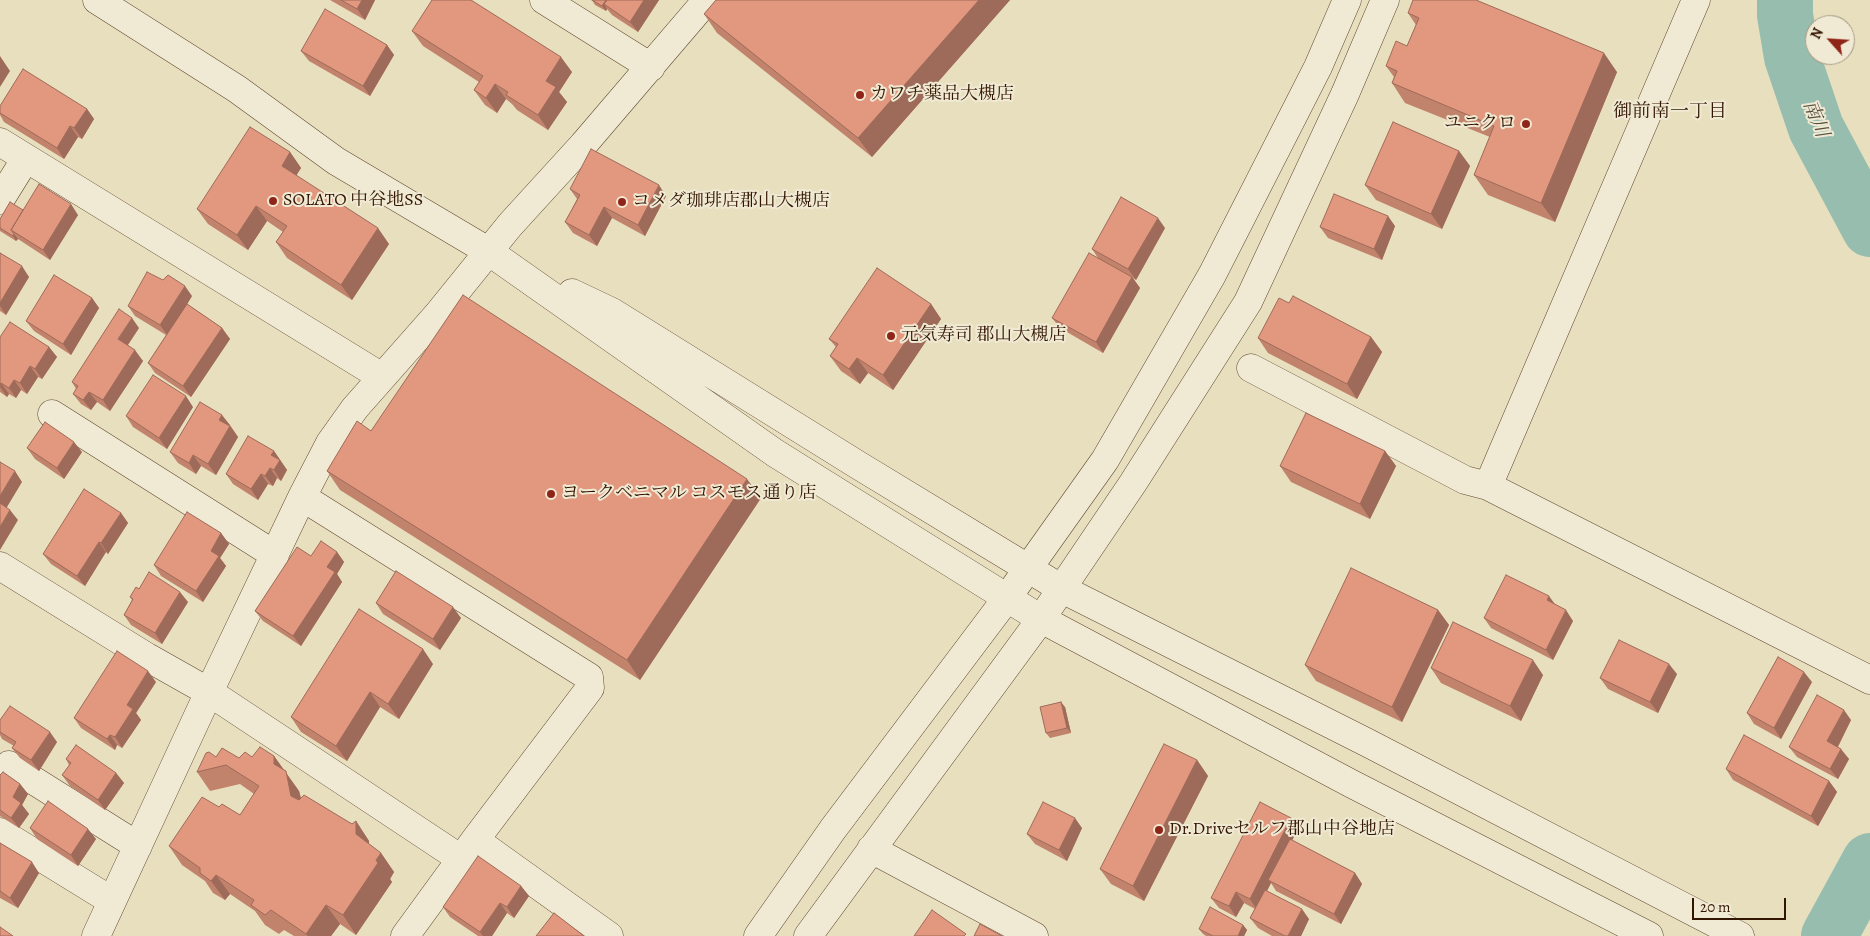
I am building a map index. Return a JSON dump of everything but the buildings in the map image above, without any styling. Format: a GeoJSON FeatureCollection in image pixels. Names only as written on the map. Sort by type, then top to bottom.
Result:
{"type":"FeatureCollection","features":[{"type":"Feature","properties":{"kind":"street"},"geometry":{"type":"LineString","coordinates":[[97,0],[237,88],[336,161],[488,251],[775,452],[1041,619],[1352,784],[1649,936]]}},
{"type":"Feature","properties":{"kind":"street"},"geometry":{"type":"LineString","coordinates":[[544,0],[651,67]]}},
{"type":"Feature","properties":{"kind":"street"},"geometry":{"type":"LineString","coordinates":[[96,936],[209,692],[302,497],[330,443],[355,408],[438,314],[488,251],[708,0]]}},
{"type":"Feature","properties":{"kind":"street"},"geometry":{"type":"LineString","coordinates":[[758,936],[833,830],[1007,598],[1105,460],[1212,275],[1318,67],[1347,0]]}},
{"type":"Feature","properties":{"kind":"street"},"geometry":{"type":"LineString","coordinates":[[808,936],[1062,589],[1133,483],[1248,302],[1345,94],[1385,0]]}},
{"type":"Feature","properties":{"kind":"street"},"geometry":{"type":"LineString","coordinates":[[1488,486],[1696,0]]}},
{"type":"Feature","properties":{"kind":"street"},"geometry":{"type":"LineString","coordinates":[[0,142],[382,376]]}},
{"type":"Feature","properties":{"kind":"street"},"geometry":{"type":"LineString","coordinates":[[0,200],[26,158]]}},
{"type":"Feature","properties":{"kind":"street"},"geometry":{"type":"LineString","coordinates":[[488,251],[612,312],[1062,589],[1366,742],[1740,936]]}},
{"type":"Feature","properties":{"kind":"street"},"geometry":{"type":"LineString","coordinates":[[1251,368],[1465,480],[1488,486],[1870,680]]}},
{"type":"Feature","properties":{"kind":"street"},"geometry":{"type":"LineString","coordinates":[[52,414],[275,555]]}},
{"type":"Feature","properties":{"kind":"street"},"geometry":{"type":"LineString","coordinates":[[302,497],[589,677],[590,688],[405,936]]}},
{"type":"Feature","properties":{"kind":"street"},"geometry":{"type":"LineString","coordinates":[[0,566],[609,936]]}},
{"type":"Feature","properties":{"kind":"street"},"geometry":{"type":"LineString","coordinates":[[10,765],[138,846]]}},
{"type":"Feature","properties":{"kind":"street"},"geometry":{"type":"LineString","coordinates":[[0,832],[112,901]]}},
{"type":"Feature","properties":{"kind":"street"},"geometry":{"type":"LineString","coordinates":[[871,848],[1034,936]]}},
{"type":"Feature","properties":{"kind":"waterway","name":"南川"},"geometry":{"type":"LineString","coordinates":[[1785,0],[1785,15],[1792,57],[1816,128],[1870,229]]}},
{"type":"Feature","properties":{"kind":"waterway","name":"南川"},"geometry":{"type":"LineString","coordinates":[[1829,936],[1870,861]]}},
{"type":"Feature","properties":{"kind":"place","name":"カワチ薬品大槻店"},"geometry":{"type":"Point","coordinates":[860,95]}},
{"type":"Feature","properties":{"kind":"place","name":"ユニクロ"},"geometry":{"type":"Point","coordinates":[1526,124]}},
{"type":"Feature","properties":{"kind":"place","name":"SOLATO 中谷地SS"},"geometry":{"type":"Point","coordinates":[273,201]}},
{"type":"Feature","properties":{"kind":"place","name":"コメダ珈琲店郡山大槻店"},"geometry":{"type":"Point","coordinates":[622,202]}},
{"type":"Feature","properties":{"kind":"place","name":"元気寿司 郡山大槻店"},"geometry":{"type":"Point","coordinates":[891,336]}},
{"type":"Feature","properties":{"kind":"place","name":"ヨークベニマル コスモス通り店"},"geometry":{"type":"Point","coordinates":[551,494]}},
{"type":"Feature","properties":{"kind":"place","name":"Dr.Driveセルフ郡山中谷地店"},"geometry":{"type":"Point","coordinates":[1159,830]}},
{"type":"Feature","properties":{"kind":"district","name":"御前南一丁目"},"geometry":{"type":"Point","coordinates":[1670,112]}}]}
